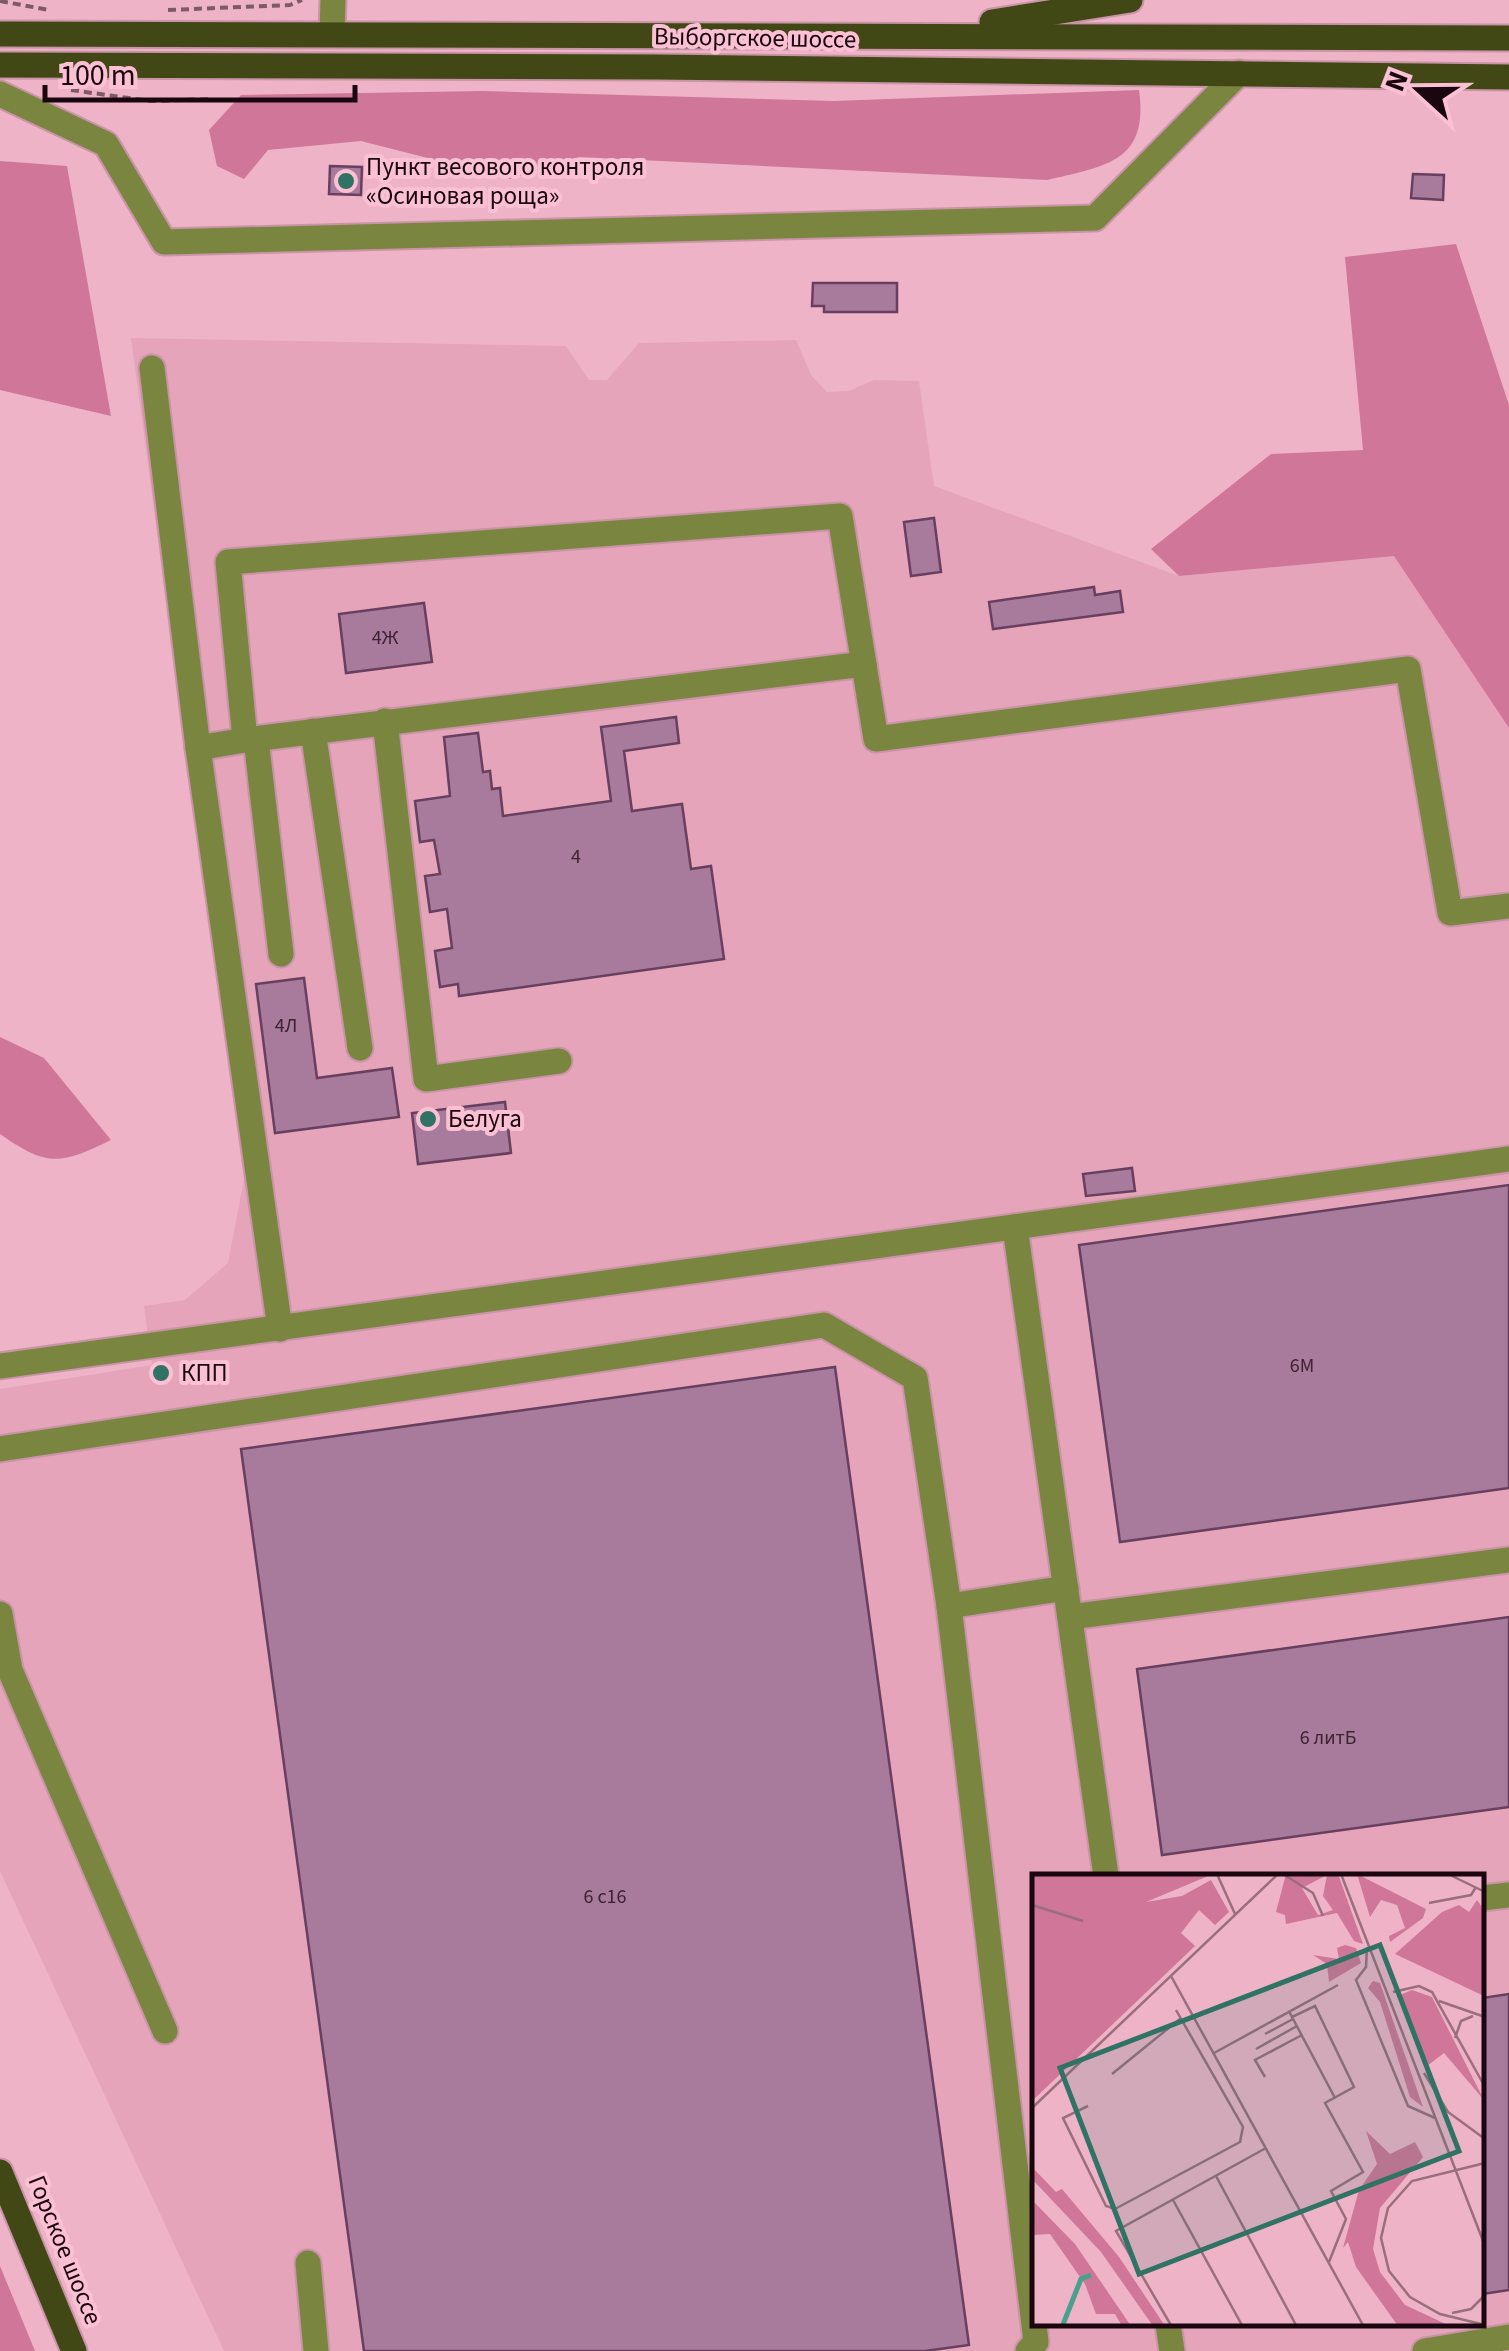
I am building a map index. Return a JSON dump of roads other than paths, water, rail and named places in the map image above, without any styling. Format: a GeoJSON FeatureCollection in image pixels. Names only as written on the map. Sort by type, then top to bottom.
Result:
{"type":"FeatureCollection","features":[{"type":"Feature","properties":{"kind":"main road"},"geometry":{"type":"LineString","coordinates":[[924,33],[1130,0]]}},
{"type":"Feature","properties":{"kind":"main road","name":"Выборгское шоссе"},"geometry":{"type":"LineString","coordinates":[[0,34],[924,33],[1509,38]]}},
{"type":"Feature","properties":{"kind":"main road","name":"Выборгское шоссе"},"geometry":{"type":"LineString","coordinates":[[0,65],[1509,77]]}},
{"type":"Feature","properties":{"kind":"main road","name":"Горское шоссе"},"geometry":{"type":"LineString","coordinates":[[0,2172],[74,2351]]}},
{"type":"Feature","properties":{"kind":"street"},"geometry":{"type":"LineString","coordinates":[[332,34],[333,0]]}},
{"type":"Feature","properties":{"kind":"street"},"geometry":{"type":"LineString","coordinates":[[0,94],[106,144],[164,242],[1096,218],[1239,72]]}},
{"type":"Feature","properties":{"kind":"street"},"geometry":{"type":"LineString","coordinates":[[152,368],[198,748],[280,1329]]}},
{"type":"Feature","properties":{"kind":"street"},"geometry":{"type":"LineString","coordinates":[[282,954],[228,562],[840,516],[876,739],[1408,669],[1450,913],[1509,906]]}},
{"type":"Feature","properties":{"kind":"street"},"geometry":{"type":"LineString","coordinates":[[198,748],[384,721],[864,664]]}},
{"type":"Feature","properties":{"kind":"street"},"geometry":{"type":"LineString","coordinates":[[384,721],[426,1079],[559,1060]]}},
{"type":"Feature","properties":{"kind":"street"},"geometry":{"type":"LineString","coordinates":[[313,731],[360,1048]]}},
{"type":"Feature","properties":{"kind":"street"},"geometry":{"type":"LineString","coordinates":[[0,1366],[1509,1160]]}},
{"type":"Feature","properties":{"kind":"street"},"geometry":{"type":"LineString","coordinates":[[1015,1227],[1106,1874]]}},
{"type":"Feature","properties":{"kind":"street"},"geometry":{"type":"LineString","coordinates":[[0,1449],[824,1325],[914,1378],[948,1606],[1032,2309]]}},
{"type":"Feature","properties":{"kind":"street"},"geometry":{"type":"LineString","coordinates":[[1070,1617],[1509,1560]]}},
{"type":"Feature","properties":{"kind":"street"},"geometry":{"type":"LineString","coordinates":[[948,1606],[1066,1588]]}},
{"type":"Feature","properties":{"kind":"street"},"geometry":{"type":"LineString","coordinates":[[0,1614],[10,1670],[165,2031]]}},
{"type":"Feature","properties":{"kind":"street"},"geometry":{"type":"LineString","coordinates":[[1484,1898],[1509,1894]]}},
{"type":"Feature","properties":{"kind":"street"},"geometry":{"type":"LineString","coordinates":[[308,2263],[316,2351]]}},
{"type":"Feature","properties":{"kind":"street"},"geometry":{"type":"LineString","coordinates":[[1028,2351],[1036,2342],[1034,2326]]}},
{"type":"Feature","properties":{"kind":"street"},"geometry":{"type":"LineString","coordinates":[[1168,2326],[1172,2351]]}},
{"type":"Feature","properties":{"kind":"street"},"geometry":{"type":"LineString","coordinates":[[1425,2351],[1509,2337]]}},
{"type":"Feature","properties":{"kind":"place","name":"Пункт весового контроля «Осиновая роща»"},"geometry":{"type":"Point","coordinates":[346,181]}},
{"type":"Feature","properties":{"kind":"place","name":"Белуга"},"geometry":{"type":"Point","coordinates":[428,1119]}},
{"type":"Feature","properties":{"kind":"place","name":"КПП"},"geometry":{"type":"Point","coordinates":[161,1373]}}]}
